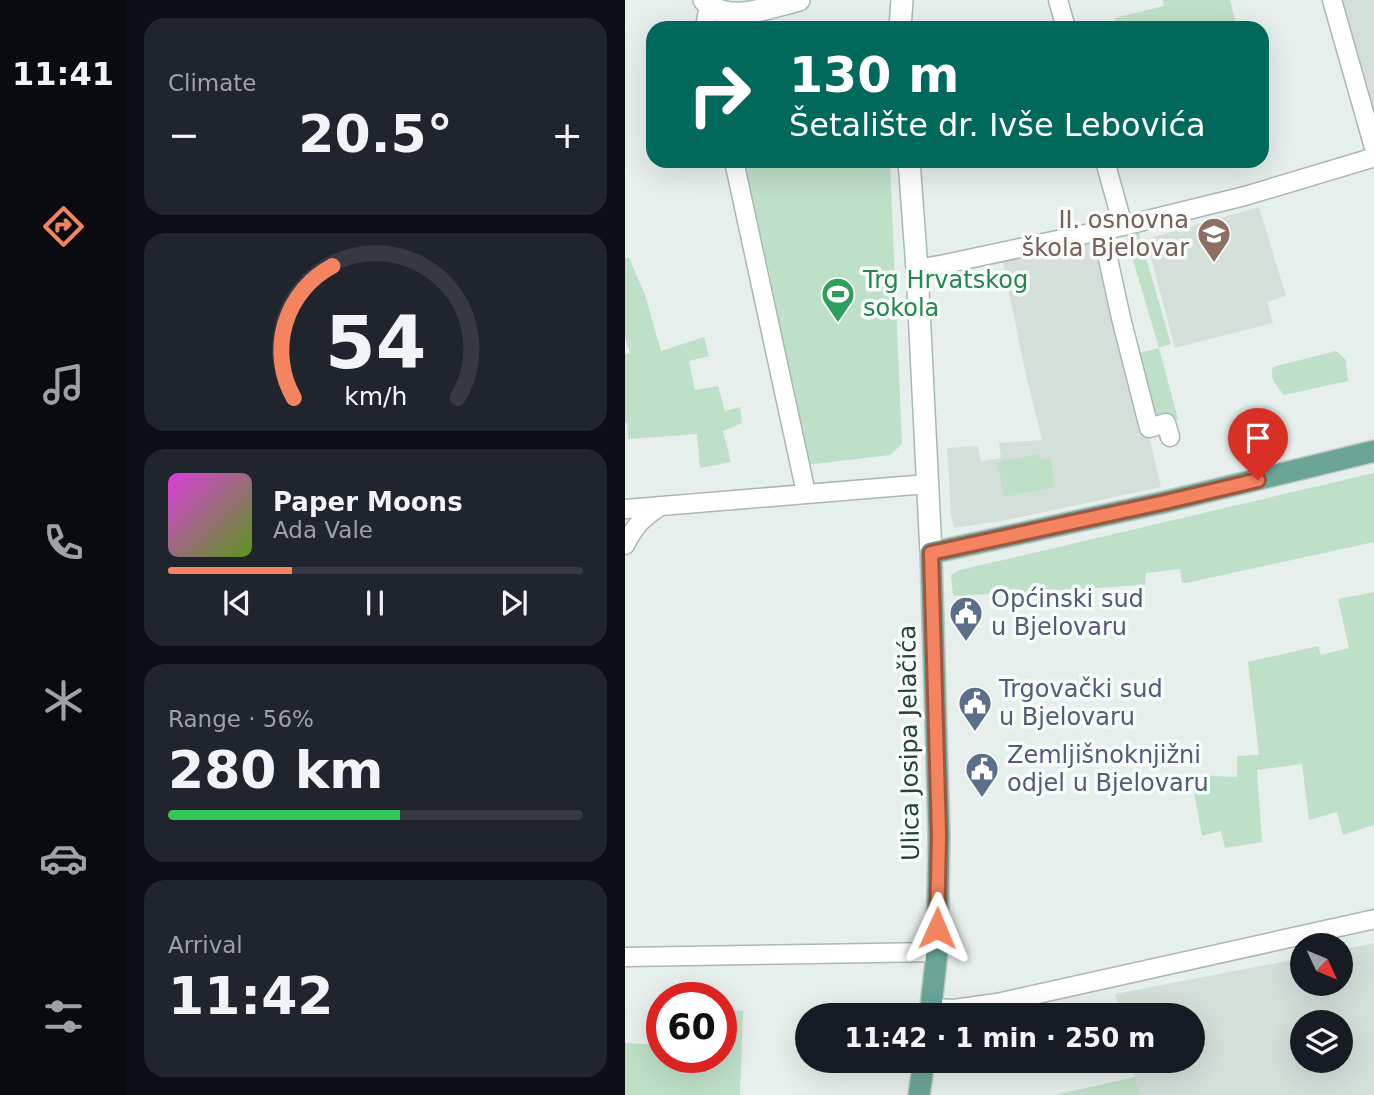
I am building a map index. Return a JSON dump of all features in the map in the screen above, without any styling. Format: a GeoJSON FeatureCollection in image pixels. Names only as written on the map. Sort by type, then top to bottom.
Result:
{"type":"FeatureCollection","features":[{"type":"Feature","properties":{"kind":"main road"},"geometry":{"type":"LineString","coordinates":[[707,12],[733,14],[799,0]]}},
{"type":"Feature","properties":{"kind":"main road"},"geometry":{"type":"LineString","coordinates":[[885,0],[897,21]]}},
{"type":"Feature","properties":{"kind":"main road"},"geometry":{"type":"LineString","coordinates":[[900,21],[901,0]]}},
{"type":"Feature","properties":{"kind":"main road"},"geometry":{"type":"LineString","coordinates":[[910,168],[931,553],[1165,502],[1374,451]]}},
{"type":"Feature","properties":{"kind":"main road","name":"Ulica Josipa Jelačića"},"geometry":{"type":"LineString","coordinates":[[931,553],[939,835],[937,951],[931,1003]]}},
{"type":"Feature","properties":{"kind":"main road"},"geometry":{"type":"LineString","coordinates":[[918,1095],[922,1073]]}},
{"type":"Feature","properties":{"kind":"street"},"geometry":{"type":"LineString","coordinates":[[1058,0],[1064,21]]}},
{"type":"Feature","properties":{"kind":"street"},"geometry":{"type":"LineString","coordinates":[[1333,0],[1374,150]]}},
{"type":"Feature","properties":{"kind":"street"},"geometry":{"type":"LineString","coordinates":[[917,268],[1113,228],[1245,196],[1374,157]]}},
{"type":"Feature","properties":{"kind":"street"},"geometry":{"type":"LineString","coordinates":[[736,168],[806,494]]}},
{"type":"Feature","properties":{"kind":"street"},"geometry":{"type":"LineString","coordinates":[[1106,168],[1121,318],[1149,428],[1166,423],[1170,437]]}},
{"type":"Feature","properties":{"kind":"street"},"geometry":{"type":"LineString","coordinates":[[625,509],[927,484]]}},
{"type":"Feature","properties":{"kind":"street"},"geometry":{"type":"LineString","coordinates":[[625,545],[633,529],[660,506]]}},
{"type":"Feature","properties":{"kind":"street"},"geometry":{"type":"LineString","coordinates":[[997,1003],[1374,919]]}},
{"type":"Feature","properties":{"kind":"street"},"geometry":{"type":"LineString","coordinates":[[625,957],[937,951]]}},
{"type":"Feature","properties":{"kind":"shaded area"},"geometry":{"type":"Polygon","coordinates":[[[1332,0],[1374,0],[1374,151],[1332,0]]]}},
{"type":"Feature","properties":{"kind":"shaded area","name":"II. osnovna škola Bjelovar"},"geometry":{"type":"Polygon","coordinates":[[[1259,207],[1286,296],[1267,302],[1273,323],[1175,348],[1146,239],[1259,207]]]}},
{"type":"Feature","properties":{"kind":"shaded area"},"geometry":{"type":"Polygon","coordinates":[[[1102,231],[1161,487],[1007,520],[954,528],[947,448],[978,446],[981,461],[1001,458],[999,443],[1042,440],[1001,252],[1102,231]]]}},
{"type":"Feature","properties":{"kind":"shaded area"},"geometry":{"type":"Polygon","coordinates":[[[1374,943],[1374,1095],[1140,1095],[1134,1073],[1205,1073],[1205,1003],[1117,1003],[1115,994],[1290,960],[1290,996],[1353,996],[1353,947],[1374,943]]]}},
{"type":"Feature","properties":{"kind":"green space"},"geometry":{"type":"Polygon","coordinates":[[[1163,0],[1230,0],[1235,21],[1116,21],[1115,18],[1164,6],[1163,0]]]}},
{"type":"Feature","properties":{"kind":"green space","name":"Trg Hrvatskog sokola"},"geometry":{"type":"Polygon","coordinates":[[[746,168],[890,168],[902,444],[890,455],[806,465],[771,281],[746,168]]]}},
{"type":"Feature","properties":{"kind":"green space"},"geometry":{"type":"Polygon","coordinates":[[[1136,223],[1171,344],[1159,348],[1123,226],[1136,223]]]}},
{"type":"Feature","properties":{"kind":"green space"},"geometry":{"type":"Polygon","coordinates":[[[625,258],[629,258],[645,295],[661,351],[704,337],[709,356],[689,361],[695,390],[718,386],[725,411],[740,407],[742,423],[723,431],[731,462],[700,468],[697,434],[628,439],[625,423],[625,354],[630,353],[625,337],[625,258]]]}},
{"type":"Feature","properties":{"kind":"green space"},"geometry":{"type":"Polygon","coordinates":[[[1159,348],[1178,419],[1149,428],[1131,355],[1159,348]]]}},
{"type":"Feature","properties":{"kind":"green space"},"geometry":{"type":"Polygon","coordinates":[[[1336,351],[1346,360],[1348,381],[1284,395],[1274,382],[1273,367],[1336,351]]]}},
{"type":"Feature","properties":{"kind":"green space"},"geometry":{"type":"Polygon","coordinates":[[[1039,454],[1041,460],[1050,458],[1055,487],[1004,497],[997,462],[1039,454]]]}},
{"type":"Feature","properties":{"kind":"green space"},"geometry":{"type":"Polygon","coordinates":[[[1374,473],[1374,542],[1186,583],[1182,583],[1180,569],[1146,573],[1145,585],[953,596],[951,575],[960,570],[1374,473]]]}},
{"type":"Feature","properties":{"kind":"green space"},"geometry":{"type":"Polygon","coordinates":[[[1374,592],[1374,825],[1343,835],[1337,812],[1309,820],[1302,764],[1257,770],[1262,842],[1225,848],[1221,831],[1202,836],[1191,775],[1237,777],[1237,756],[1259,755],[1248,662],[1318,646],[1321,655],[1349,648],[1338,599],[1374,592]]]}},
{"type":"Feature","properties":{"kind":"green space"},"geometry":{"type":"Polygon","coordinates":[[[737,1011],[743,1011],[740,1095],[625,1095],[625,1043],[646,1044],[646,1073],[737,1073],[737,1011]]]}},
{"type":"Feature","properties":{"kind":"green space"},"geometry":{"type":"Polygon","coordinates":[[[1135,1077],[1140,1095],[1055,1095],[1135,1077]]]}},
{"type":"Feature","properties":{"kind":"place","name":"II. osnovna škola Bjelovar"},"geometry":{"type":"Point","coordinates":[1214,264]}},
{"type":"Feature","properties":{"kind":"place","name":"Trg Hrvatskog sokola"},"geometry":{"type":"Point","coordinates":[838,324]}},
{"type":"Feature","properties":{"kind":"place","name":"Općinski sud u Bjelovaru"},"geometry":{"type":"Point","coordinates":[966,643]}},
{"type":"Feature","properties":{"kind":"place","name":"Trgovački sud u Bjelovaru"},"geometry":{"type":"Point","coordinates":[975,733]}},
{"type":"Feature","properties":{"kind":"place","name":"Zemljišnoknjižni odjel u Bjelovaru"},"geometry":{"type":"Point","coordinates":[982,799]}},
{"type":"Feature","properties":{"kind":"route"},"geometry":{"type":"LineString","coordinates":[[937,928],[939,835],[931,553],[1258,480]]}}]}
